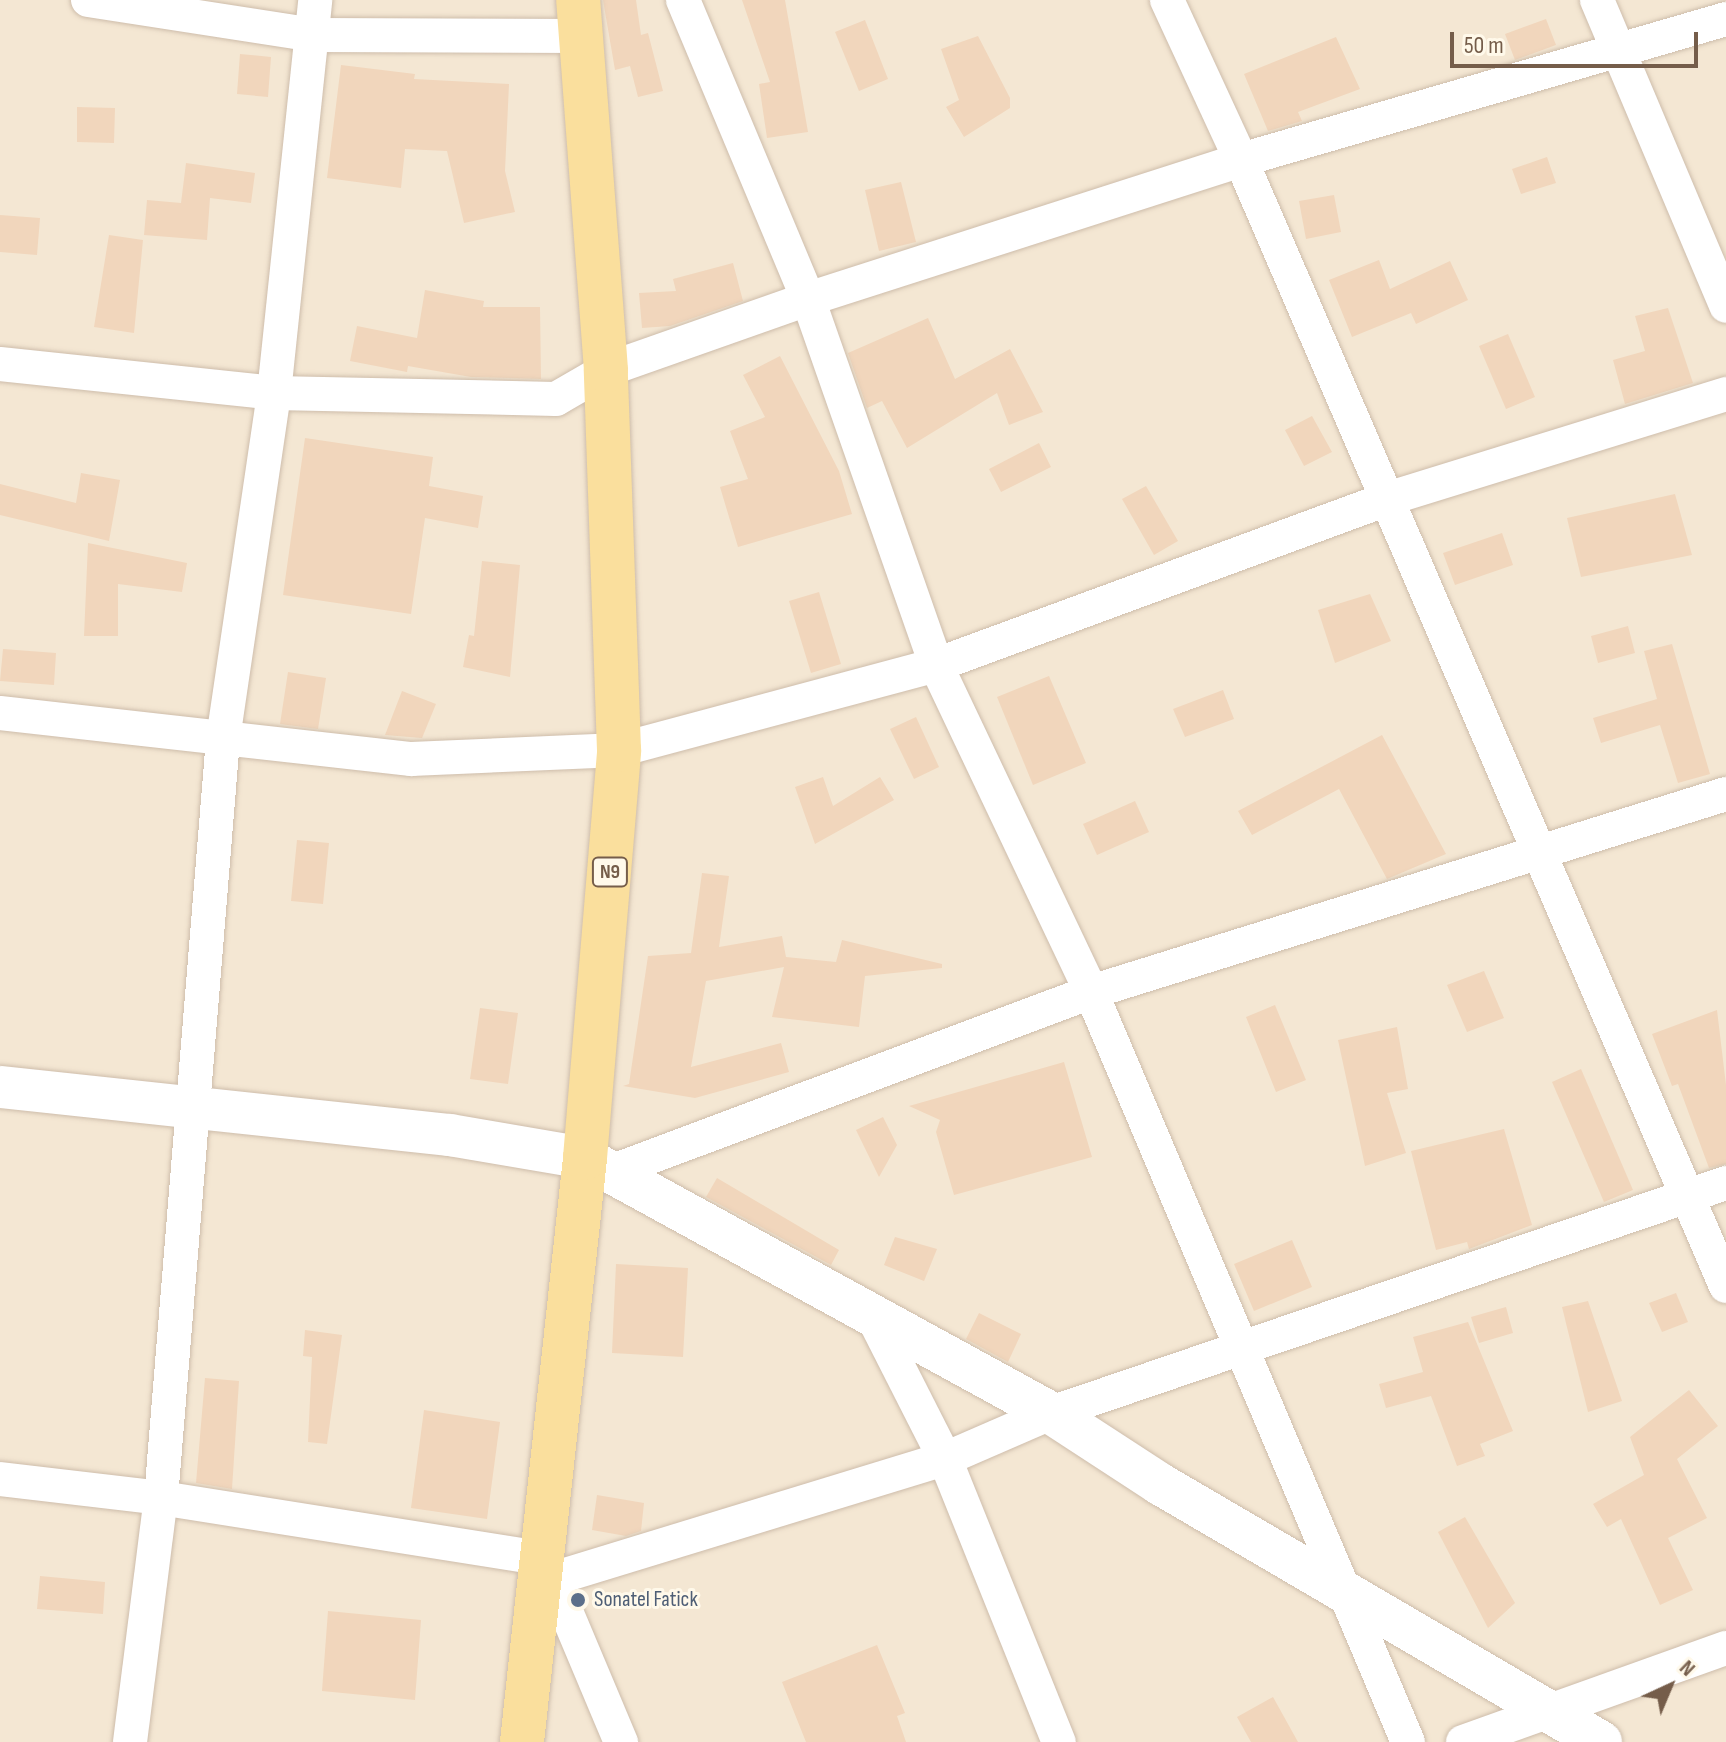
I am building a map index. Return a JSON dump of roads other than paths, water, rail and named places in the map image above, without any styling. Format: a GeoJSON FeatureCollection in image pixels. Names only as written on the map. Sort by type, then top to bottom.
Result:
{"type":"FeatureCollection","features":[{"type":"Feature","properties":{"kind":"main road","name":"N9"},"geometry":{"type":"LineString","coordinates":[[522,1742],[548,1569],[599,1164],[619,750],[606,370],[597,296],[581,18]]}},
{"type":"Feature","properties":{"kind":"street"},"geometry":{"type":"LineString","coordinates":[[88,0],[314,35],[581,18]]}},
{"type":"Feature","properties":{"kind":"street"},"geometry":{"type":"LineString","coordinates":[[130,1742],[161,1498],[223,739],[274,393],[314,35],[315,0]]}},
{"type":"Feature","properties":{"kind":"street"},"geometry":{"type":"LineString","coordinates":[[683,0],[808,299],[936,665],[1091,992],[1408,1742]]}},
{"type":"Feature","properties":{"kind":"street"},"geometry":{"type":"LineString","coordinates":[[1167,0],[1241,160],[1726,1286]]}},
{"type":"Feature","properties":{"kind":"street"},"geometry":{"type":"LineString","coordinates":[[1597,0],[1726,306]]}},
{"type":"Feature","properties":{"kind":"street"},"geometry":{"type":"LineString","coordinates":[[0,364],[274,393],[556,399],[606,370],[808,299],[1241,160],[1619,53],[1726,19]]}},
{"type":"Feature","properties":{"kind":"street"},"geometry":{"type":"LineString","coordinates":[[0,713],[411,759],[619,750],[936,665],[1387,499],[1726,394]]}},
{"type":"Feature","properties":{"kind":"street"},"geometry":{"type":"LineString","coordinates":[[599,1164],[1091,992],[1726,794]]}},
{"type":"Feature","properties":{"kind":"street"},"geometry":{"type":"LineString","coordinates":[[0,1087],[450,1135],[599,1164],[875,1321],[1051,1413],[1345,1592],[1601,1742]]}},
{"type":"Feature","properties":{"kind":"street"},"geometry":{"type":"LineString","coordinates":[[0,1479],[161,1498],[548,1569],[945,1459],[1051,1413],[1726,1183]]}},
{"type":"Feature","properties":{"kind":"street"},"geometry":{"type":"LineString","coordinates":[[875,1321],[945,1459],[1059,1742]]}},
{"type":"Feature","properties":{"kind":"street"},"geometry":{"type":"LineString","coordinates":[[548,1569],[621,1742]]}},
{"type":"Feature","properties":{"kind":"street"},"geometry":{"type":"LineString","coordinates":[[1463,1742],[1726,1648]]}},
{"type":"Feature","properties":{"kind":"place","name":"Sonatel Fatick"},"geometry":{"type":"Point","coordinates":[578,1600]}}]}
